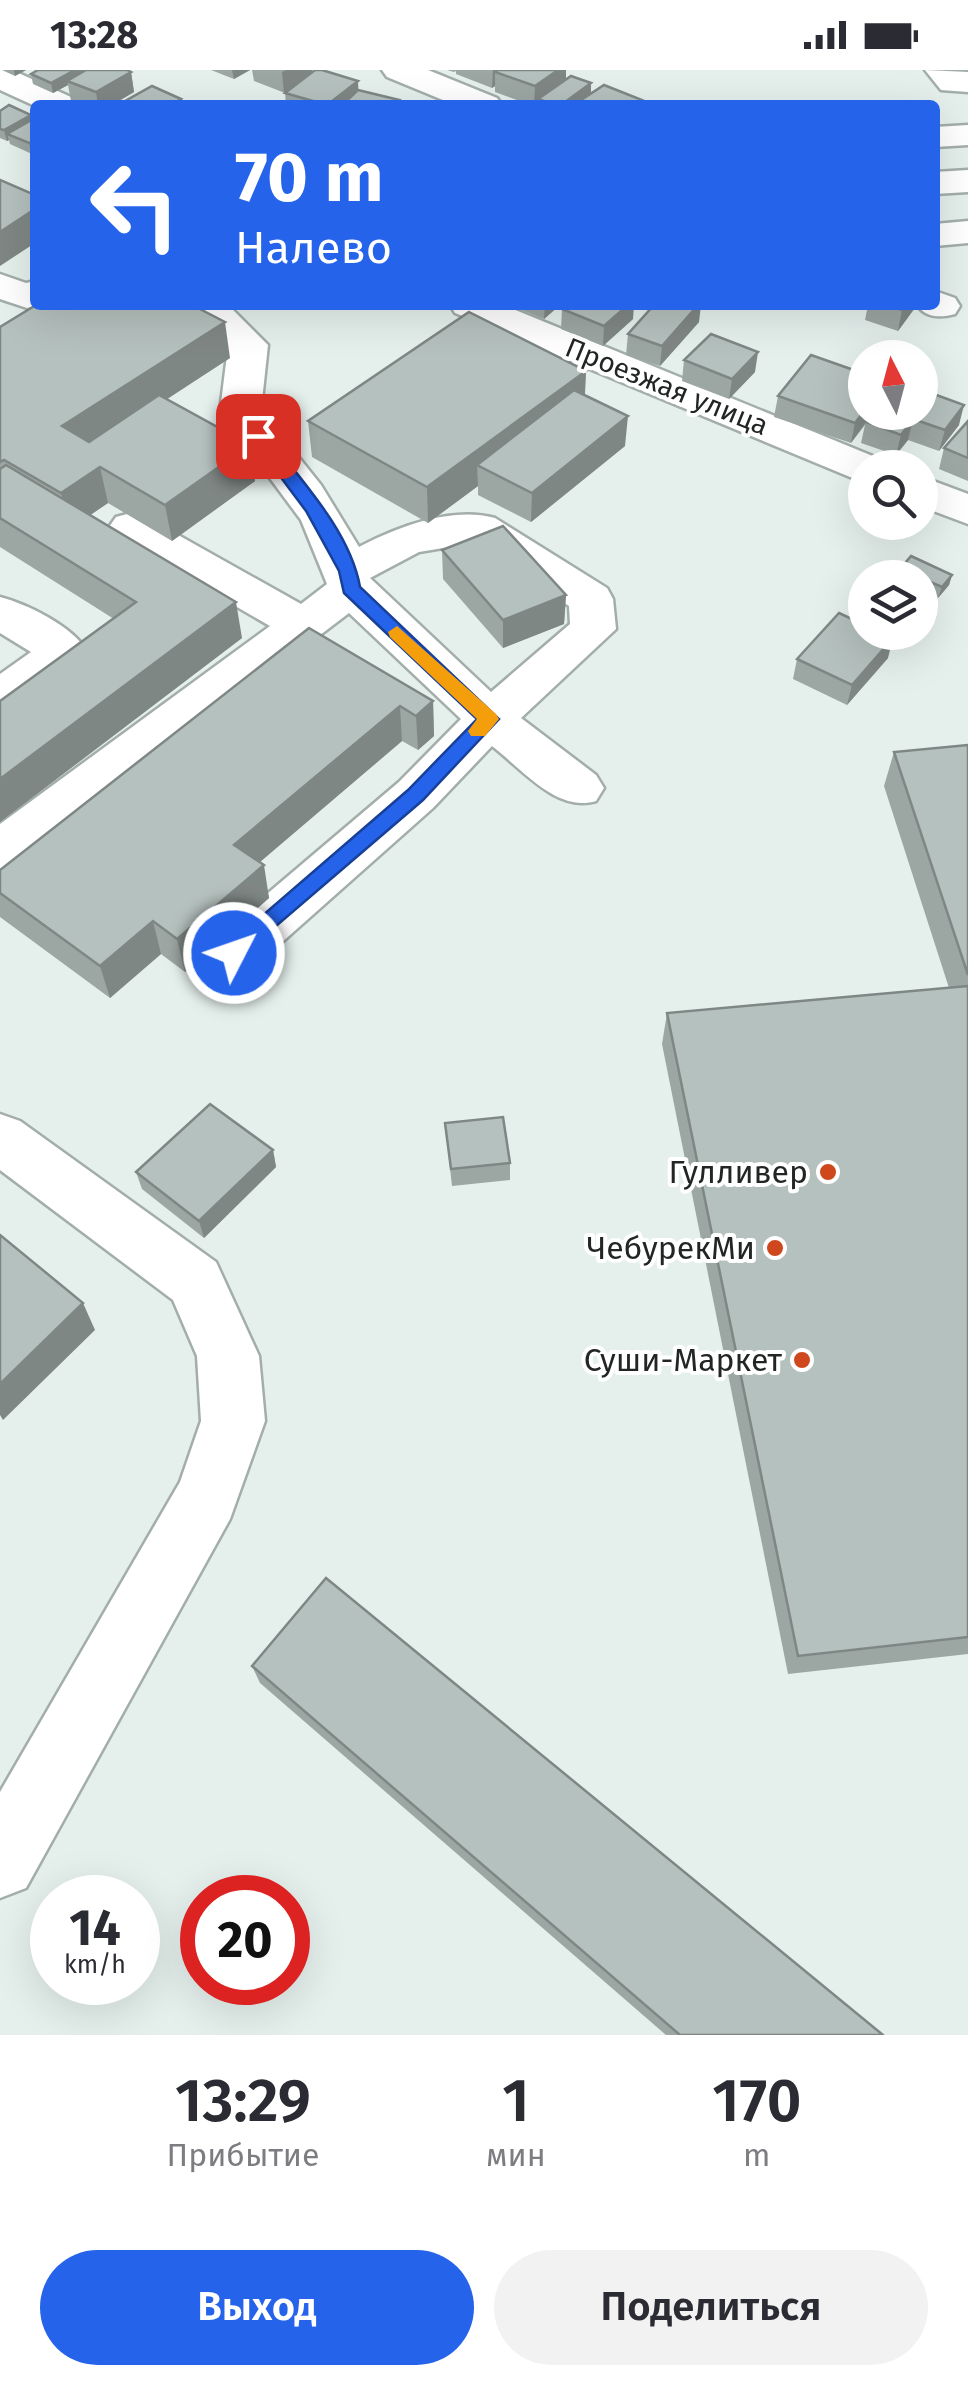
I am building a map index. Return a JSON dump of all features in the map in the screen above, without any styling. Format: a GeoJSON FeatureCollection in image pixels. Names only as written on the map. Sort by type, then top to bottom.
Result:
{"type":"FeatureCollection","features":[{"type":"Feature","properties":{"kind":"street"},"geometry":{"type":"LineString","coordinates":[[399,70],[473,100]]}},
{"type":"Feature","properties":{"kind":"street"},"geometry":{"type":"LineString","coordinates":[[942,70],[952,84],[968,82]]}},
{"type":"Feature","properties":{"kind":"street"},"geometry":{"type":"LineString","coordinates":[[0,76],[50,100]]}},
{"type":"Feature","properties":{"kind":"street"},"geometry":{"type":"LineString","coordinates":[[940,137],[968,134]]}},
{"type":"Feature","properties":{"kind":"street"},"geometry":{"type":"LineString","coordinates":[[940,183],[968,181]]}},
{"type":"Feature","properties":{"kind":"street"},"geometry":{"type":"LineString","coordinates":[[940,235],[968,232]]}},
{"type":"Feature","properties":{"kind":"street"},"geometry":{"type":"LineString","coordinates":[[0,285],[30,294]]}},
{"type":"Feature","properties":{"kind":"street"},"geometry":{"type":"LineString","coordinates":[[211,310],[248,345],[240,411],[314,509],[350,580],[490,719],[579,788]]}},
{"type":"Feature","properties":{"kind":"street","name":"Проезжая улица"},"geometry":{"type":"LineString","coordinates":[[481,310],[848,461]]}},
{"type":"Feature","properties":{"kind":"street"},"geometry":{"type":"LineString","coordinates":[[938,498],[968,510]]}},
{"type":"Feature","properties":{"kind":"street"},"geometry":{"type":"LineString","coordinates":[[131,527],[303,625]]}},
{"type":"Feature","properties":{"kind":"street"},"geometry":{"type":"LineString","coordinates":[[0,851],[303,625],[350,580],[408,538],[480,528],[591,599],[593,629],[490,719],[416,795],[234,953]]}},
{"type":"Feature","properties":{"kind":"street"},"geometry":{"type":"LineString","coordinates":[[0,612],[64,651],[0,698]]}},
{"type":"Feature","properties":{"kind":"street"},"geometry":{"type":"LineString","coordinates":[[0,1138],[195,1281],[228,1356],[233,1421],[207,1497],[0,1862]]}},
{"type":"Feature","properties":{"kind":"building"},"geometry":{"type":"Polygon","coordinates":[[[38,70],[75,70],[51,83],[31,74],[38,70]]]}},
{"type":"Feature","properties":{"kind":"building"},"geometry":{"type":"Polygon","coordinates":[[[86,70],[131,72],[96,92],[67,81],[86,70]]]}},
{"type":"Feature","properties":{"kind":"building"},"geometry":{"type":"Polygon","coordinates":[[[315,70],[358,81],[333,100],[310,100],[285,93],[315,70]]]}},
{"type":"Feature","properties":{"kind":"building"},"geometry":{"type":"Polygon","coordinates":[[[558,70],[535,86],[495,72],[558,70]]]}},
{"type":"Feature","properties":{"kind":"building"},"geometry":{"type":"Polygon","coordinates":[[[571,76],[591,83],[568,100],[538,99],[571,76]]]}},
{"type":"Feature","properties":{"kind":"building"},"geometry":{"type":"Polygon","coordinates":[[[604,85],[642,100],[581,100],[604,85]]]}},
{"type":"Feature","properties":{"kind":"building"},"geometry":{"type":"Polygon","coordinates":[[[152,86],[181,99],[179,100],[127,100],[152,86]]]}},
{"type":"Feature","properties":{"kind":"building"},"geometry":{"type":"Polygon","coordinates":[[[358,90],[399,100],[347,100],[358,90]]]}},
{"type":"Feature","properties":{"kind":"building"},"geometry":{"type":"Polygon","coordinates":[[[9,105],[30,116],[4,130],[0,129],[0,111],[9,105]]]}},
{"type":"Feature","properties":{"kind":"building"},"geometry":{"type":"Polygon","coordinates":[[[30,121],[30,142],[7,134],[30,121]]]}},
{"type":"Feature","properties":{"kind":"building"},"geometry":{"type":"Polygon","coordinates":[[[0,180],[30,193],[30,212],[0,232],[0,180]]]}},
{"type":"Feature","properties":{"kind":"building"},"geometry":{"type":"Polygon","coordinates":[[[30,309],[202,310],[225,322],[62,426],[89,442],[159,395],[250,445],[165,505],[100,467],[61,493],[4,460],[0,462],[0,327],[30,309]]]}},
{"type":"Feature","properties":{"kind":"building"},"geometry":{"type":"Polygon","coordinates":[[[564,310],[622,310],[604,326],[564,310]]]}},
{"type":"Feature","properties":{"kind":"building"},"geometry":{"type":"Polygon","coordinates":[[[650,310],[694,310],[662,346],[628,334],[650,310]]]}},
{"type":"Feature","properties":{"kind":"building"},"geometry":{"type":"Polygon","coordinates":[[[469,312],[586,371],[427,487],[308,421],[469,312]]]}},
{"type":"Feature","properties":{"kind":"building"},"geometry":{"type":"Polygon","coordinates":[[[711,334],[758,352],[732,379],[684,360],[711,334]]]}},
{"type":"Feature","properties":{"kind":"building"},"geometry":{"type":"Polygon","coordinates":[[[811,355],[848,368],[848,421],[778,396],[811,355]]]}},
{"type":"Feature","properties":{"kind":"building"},"geometry":{"type":"Polygon","coordinates":[[[574,390],[628,416],[532,493],[477,465],[574,390]]]}},
{"type":"Feature","properties":{"kind":"building"},"geometry":{"type":"Polygon","coordinates":[[[938,396],[964,405],[945,430],[938,428],[938,396]]]}},
{"type":"Feature","properties":{"kind":"building"},"geometry":{"type":"Polygon","coordinates":[[[968,421],[968,458],[944,448],[968,421]]]}},
{"type":"Feature","properties":{"kind":"building"},"geometry":{"type":"Polygon","coordinates":[[[6,465],[236,602],[0,779],[0,701],[136,602],[0,518],[0,469],[6,465]]]}},
{"type":"Feature","properties":{"kind":"building"},"geometry":{"type":"Polygon","coordinates":[[[503,526],[566,595],[503,620],[442,550],[503,526]]]}},
{"type":"Feature","properties":{"kind":"building"},"geometry":{"type":"Polygon","coordinates":[[[938,569],[952,575],[942,587],[938,585],[938,569]]]}},
{"type":"Feature","properties":{"kind":"building"},"geometry":{"type":"Polygon","coordinates":[[[839,613],[848,617],[848,650],[883,650],[852,685],[797,659],[839,613]]]}},
{"type":"Feature","properties":{"kind":"building"},"geometry":{"type":"Polygon","coordinates":[[[309,628],[433,701],[416,716],[400,706],[234,845],[264,865],[177,939],[153,921],[100,966],[0,893],[0,870],[309,628]]]}},
{"type":"Feature","properties":{"kind":"building"},"geometry":{"type":"Polygon","coordinates":[[[968,745],[968,975],[894,752],[968,745]]]}},
{"type":"Feature","properties":{"kind":"building","name":"Гулливер"},"geometry":{"type":"Polygon","coordinates":[[[968,986],[968,1637],[798,1656],[667,1013],[968,986]]]}},
{"type":"Feature","properties":{"kind":"building"},"geometry":{"type":"Polygon","coordinates":[[[210,1104],[273,1150],[199,1221],[136,1172],[210,1104]]]}},
{"type":"Feature","properties":{"kind":"building"},"geometry":{"type":"Polygon","coordinates":[[[503,1117],[510,1163],[451,1169],[445,1123],[503,1117]]]}},
{"type":"Feature","properties":{"kind":"building"},"geometry":{"type":"Polygon","coordinates":[[[0,1235],[83,1303],[0,1384],[0,1235]]]}},
{"type":"Feature","properties":{"kind":"building"},"geometry":{"type":"Polygon","coordinates":[[[326,1578],[883,2035],[680,2035],[252,1666],[326,1578]]]}},
{"type":"Feature","properties":{"kind":"slow traffic"},"geometry":{"type":"LineString","coordinates":[[397,632],[490,719],[478,731]]}},
{"type":"Feature","properties":{"kind":"place","name":"Гулливер"},"geometry":{"type":"Point","coordinates":[828,1172]}},
{"type":"Feature","properties":{"kind":"place","name":"ЧебурекМи"},"geometry":{"type":"Point","coordinates":[775,1248]}},
{"type":"Feature","properties":{"kind":"place","name":"Суши-Маркет"},"geometry":{"type":"Point","coordinates":[802,1360]}},
{"type":"Feature","properties":{"kind":"route"},"geometry":{"type":"LineString","coordinates":[[234,953],[416,795],[490,719],[351,589],[348,571],[314,509],[258,436]]}}]}
